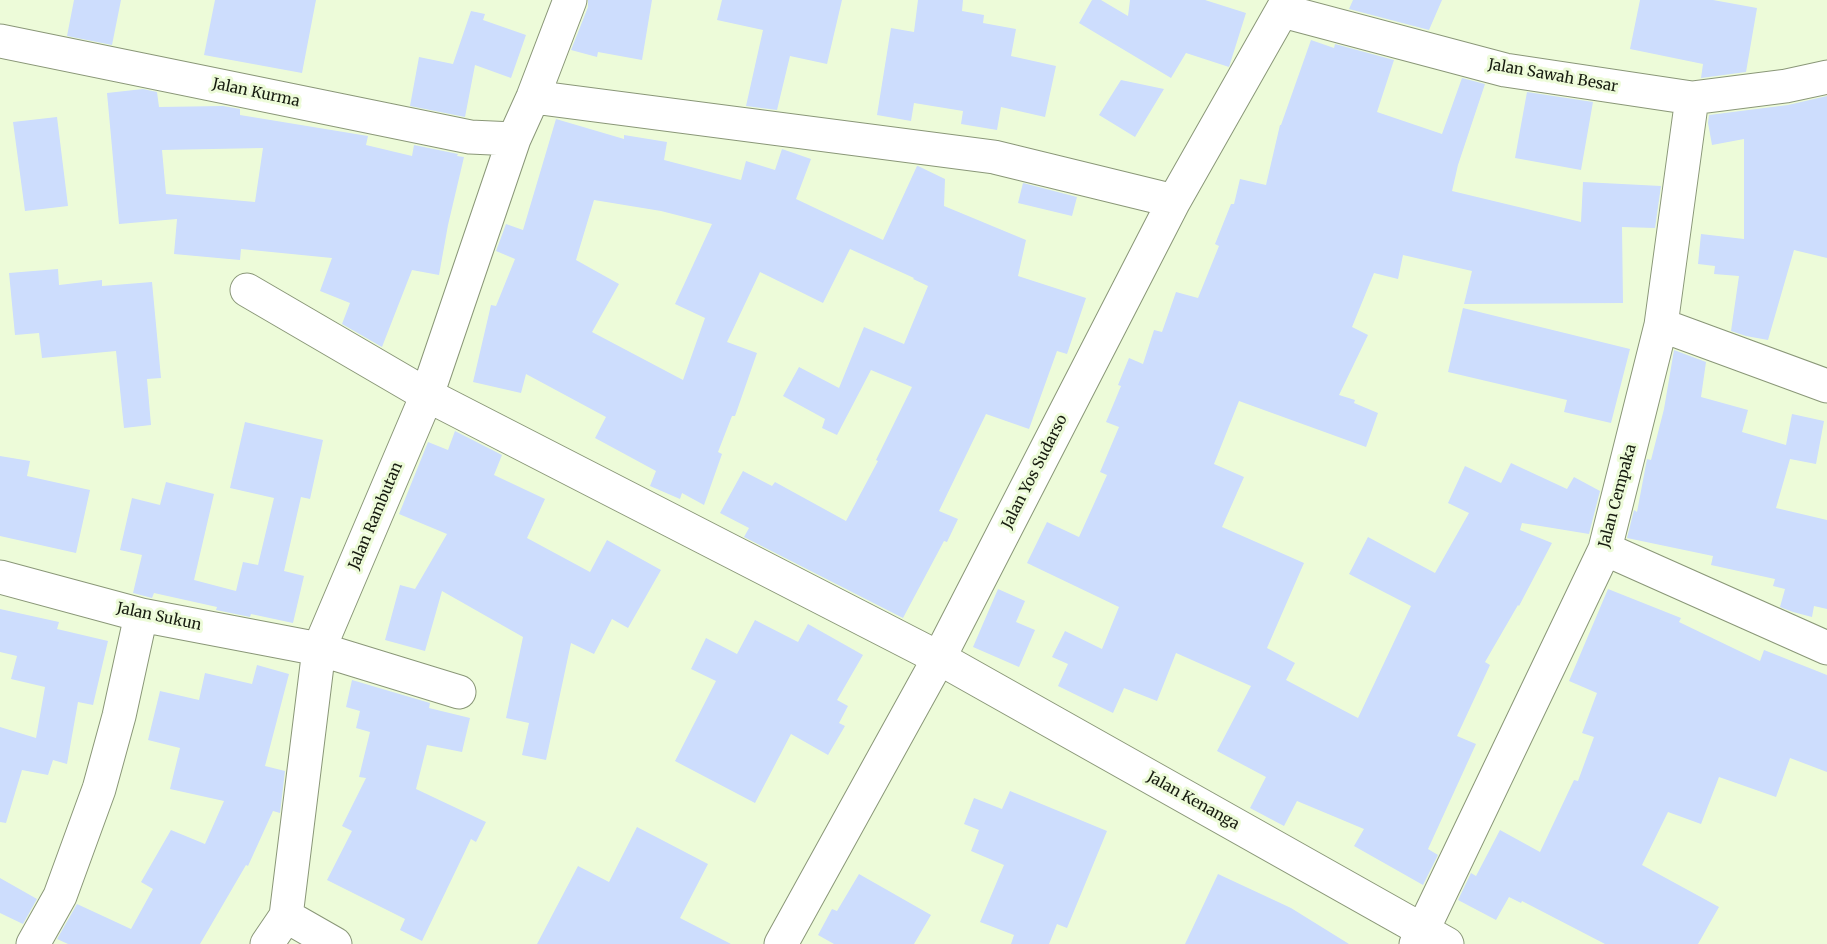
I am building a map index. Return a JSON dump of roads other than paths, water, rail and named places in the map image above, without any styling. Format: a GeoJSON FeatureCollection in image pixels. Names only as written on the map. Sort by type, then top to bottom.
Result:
{"type":"FeatureCollection","features":[{"type":"Feature","properties":{"kind":"street","name":"Jalan Rambutan"},"geometry":{"type":"LineString","coordinates":[[267,944],[286,916],[319,649],[427,395],[514,139],[533,97],[570,0]]}},
{"type":"Feature","properties":{"kind":"street","name":"Jalan Sawah Besar"},"geometry":{"type":"LineString","coordinates":[[1286,5],[1505,70],[1692,98],[1786,86],[1827,77]]}},
{"type":"Feature","properties":{"kind":"street","name":"Jalan Yos Sudarso"},"geometry":{"type":"LineString","coordinates":[[781,944],[939,658],[1174,201],[1286,5]]}},
{"type":"Feature","properties":{"kind":"street","name":"Jalan Kurma"},"geometry":{"type":"LineString","coordinates":[[0,40],[470,137],[514,139]]}},
{"type":"Feature","properties":{"kind":"street"},"geometry":{"type":"LineString","coordinates":[[533,97],[994,157],[1174,201]]}},
{"type":"Feature","properties":{"kind":"street","name":"Jalan Cempaka"},"geometry":{"type":"LineString","coordinates":[[1428,940],[1605,549],[1661,325],[1692,98]]}},
{"type":"Feature","properties":{"kind":"street","name":"Jalan Kenanga"},"geometry":{"type":"LineString","coordinates":[[247,290],[427,395],[939,658],[1428,940]]}},
{"type":"Feature","properties":{"kind":"street"},"geometry":{"type":"LineString","coordinates":[[1661,325],[1827,386]]}},
{"type":"Feature","properties":{"kind":"street"},"geometry":{"type":"LineString","coordinates":[[1605,549],[1827,648]]}},
{"type":"Feature","properties":{"kind":"street","name":"Jalan Sukun"},"geometry":{"type":"LineString","coordinates":[[0,577],[141,615],[319,649],[459,692]]}},
{"type":"Feature","properties":{"kind":"street"},"geometry":{"type":"LineString","coordinates":[[33,944],[60,896],[99,789],[119,716],[141,615]]}},
{"type":"Feature","properties":{"kind":"street"},"geometry":{"type":"LineString","coordinates":[[286,916],[335,944]]}}]}
